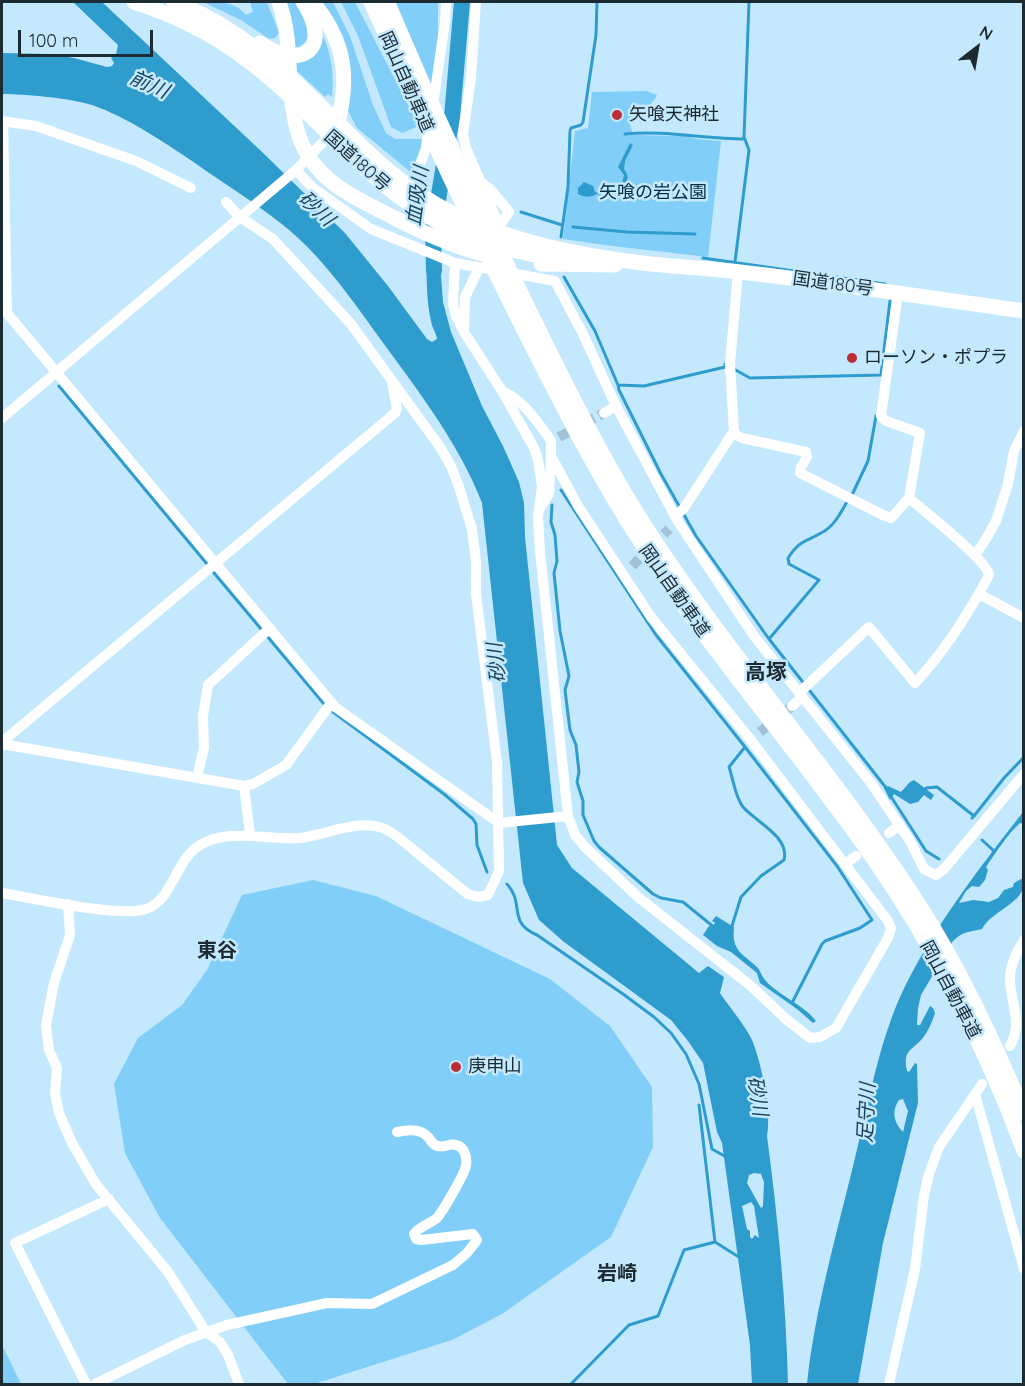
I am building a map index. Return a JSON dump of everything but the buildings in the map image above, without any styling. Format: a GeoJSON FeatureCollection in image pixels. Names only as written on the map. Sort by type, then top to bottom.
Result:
{"type":"FeatureCollection","features":[{"type":"Feature","properties":{"kind":"highway","name":"国道180号"},"geometry":{"type":"LineString","coordinates":[[134,2],[163,6],[247,60],[281,89],[333,126]]}},
{"type":"Feature","properties":{"kind":"highway","name":"国道180号"},"geometry":{"type":"LineString","coordinates":[[174,2],[191,8],[256,48],[333,126],[370,175],[413,196],[487,243],[526,254],[603,264],[642,263]]}},
{"type":"Feature","properties":{"kind":"highway"},"geometry":{"type":"LineString","coordinates":[[279,2],[289,42],[292,103],[297,128],[306,152],[320,171],[349,193],[417,231],[449,244],[495,257],[528,263],[600,266],[642,263]]}},
{"type":"Feature","properties":{"kind":"highway"},"geometry":{"type":"LineString","coordinates":[[191,8],[237,28],[273,51],[295,56],[308,51],[314,44],[316,35],[315,23],[303,2]]}},
{"type":"Feature","properties":{"kind":"highway"},"geometry":{"type":"LineString","coordinates":[[303,2],[323,30],[335,58],[337,81],[333,126]]}},
{"type":"Feature","properties":{"kind":"highway"},"geometry":{"type":"LineString","coordinates":[[313,2],[333,31],[342,56],[344,80],[333,126]]}},
{"type":"Feature","properties":{"kind":"highway"},"geometry":{"type":"LineString","coordinates":[[360,2],[421,99]]}},
{"type":"Feature","properties":{"kind":"highway","name":"岡山自動車道"},"geometry":{"type":"LineString","coordinates":[[371,2],[596,441],[652,538],[756,682],[837,785],[914,909],[974,1032],[1023,1151]]}},
{"type":"Feature","properties":{"kind":"highway","name":"岡山自動車道"},"geometry":{"type":"LineString","coordinates":[[387,2],[421,99],[424,121],[501,284],[579,438],[642,545],[681,602],[876,862],[944,947],[980,1015],[1023,1113]]}},
{"type":"Feature","properties":{"kind":"highway","name":"国道180号"},"geometry":{"type":"LineString","coordinates":[[413,196],[421,213],[451,221],[503,228],[546,247],[642,263],[738,271],[1023,311]]}},
{"type":"Feature","properties":{"kind":"street"},"geometry":{"type":"LineString","coordinates":[[413,196],[426,148],[446,2]]}},
{"type":"Feature","properties":{"kind":"street"},"geometry":{"type":"LineString","coordinates":[[476,2],[471,78],[463,134],[466,148],[503,228]]}},
{"type":"Feature","properties":{"kind":"street"},"geometry":{"type":"LineString","coordinates":[[191,188],[124,157],[36,126],[2,121],[5,306],[7,313],[215,562],[266,632],[331,703],[502,822],[565,816]]}},
{"type":"Feature","properties":{"kind":"street"},"geometry":{"type":"LineString","coordinates":[[2,418],[294,171],[333,126]]}},
{"type":"Feature","properties":{"kind":"street"},"geometry":{"type":"LineString","coordinates":[[294,171],[312,187],[371,229],[451,261],[555,281],[583,334],[616,406],[677,517],[754,636],[804,691],[872,783],[910,841],[924,869],[936,875],[944,869],[1023,774]]}},
{"type":"Feature","properties":{"kind":"street"},"geometry":{"type":"LineString","coordinates":[[481,182],[510,212],[503,228]]}},
{"type":"Feature","properties":{"kind":"street"},"geometry":{"type":"LineString","coordinates":[[2,893],[106,910],[136,912],[160,902],[182,863],[197,846],[212,840],[250,834],[293,838],[348,828],[376,826],[397,836],[468,894],[478,897],[488,895],[497,877],[502,822],[497,762],[476,594],[476,561],[472,529],[451,466],[417,414],[351,324],[273,239],[226,202]]}},
{"type":"Feature","properties":{"kind":"street"},"geometry":{"type":"LineString","coordinates":[[451,261],[453,304],[464,332],[502,391],[534,448],[538,460],[542,486],[539,511],[540,551],[565,816],[575,835],[585,847],[638,897],[751,986],[810,1038],[820,1037],[836,1028],[888,938],[891,928],[888,921],[750,739],[651,617],[628,570],[578,506],[551,456]]}},
{"type":"Feature","properties":{"kind":"street"},"geometry":{"type":"LineString","coordinates":[[464,332],[465,297],[478,270]]}},
{"type":"Feature","properties":{"kind":"street"},"geometry":{"type":"LineString","coordinates":[[677,517],[734,431],[731,368],[738,271]]}},
{"type":"Feature","properties":{"kind":"street"},"geometry":{"type":"LineString","coordinates":[[734,431],[742,438],[806,452],[807,457],[800,473],[891,518],[909,498],[920,433],[886,421],[881,416],[898,293]]}},
{"type":"Feature","properties":{"kind":"street"},"geometry":{"type":"LineString","coordinates":[[2,743],[395,413],[397,409],[391,379]]}},
{"type":"Feature","properties":{"kind":"street"},"geometry":{"type":"LineString","coordinates":[[502,391],[513,396],[523,405],[555,439],[551,456],[552,481],[549,494],[539,511]]}},
{"type":"Feature","properties":{"kind":"street"},"geometry":{"type":"LineString","coordinates":[[604,413],[616,406]]}},
{"type":"Feature","properties":{"kind":"street"},"geometry":{"type":"LineString","coordinates":[[975,555],[996,521],[1008,484],[1014,451],[1021,445],[1023,431]]}},
{"type":"Feature","properties":{"kind":"street"},"geometry":{"type":"LineString","coordinates":[[792,706],[804,691],[869,627],[915,683],[948,644],[979,594],[989,575],[988,569],[909,498]]}},
{"type":"Feature","properties":{"kind":"street"},"geometry":{"type":"LineString","coordinates":[[979,594],[1023,618]]}},
{"type":"Feature","properties":{"kind":"street"},"geometry":{"type":"LineString","coordinates":[[197,777],[204,748],[203,716],[208,685],[266,632]]}},
{"type":"Feature","properties":{"kind":"street"},"geometry":{"type":"LineString","coordinates":[[2,743],[244,786],[253,784],[286,765],[331,703]]}},
{"type":"Feature","properties":{"kind":"street"},"geometry":{"type":"LineString","coordinates":[[750,739],[760,732]]}},
{"type":"Feature","properties":{"kind":"street"},"geometry":{"type":"LineString","coordinates":[[244,786],[250,834]]}},
{"type":"Feature","properties":{"kind":"street"},"geometry":{"type":"LineString","coordinates":[[889,833],[900,825]]}},
{"type":"Feature","properties":{"kind":"street"},"geometry":{"type":"LineString","coordinates":[[845,864],[856,856]]}},
{"type":"Feature","properties":{"kind":"street"},"geometry":{"type":"LineString","coordinates":[[68,904],[70,935],[50,996],[46,1025],[51,1057],[57,1068],[55,1093],[59,1113],[84,1166],[168,1272],[206,1332],[220,1342],[239,1384]]}},
{"type":"Feature","properties":{"kind":"street"},"geometry":{"type":"LineString","coordinates":[[1023,940],[1011,968],[1017,1031],[1023,1044]]}},
{"type":"Feature","properties":{"kind":"street"},"geometry":{"type":"LineString","coordinates":[[1010,1046],[1017,1031]]}},
{"type":"Feature","properties":{"kind":"street"},"geometry":{"type":"LineString","coordinates":[[889,1384],[915,1269],[924,1195],[929,1174],[939,1147],[982,1084]]}},
{"type":"Feature","properties":{"kind":"street"},"geometry":{"type":"LineString","coordinates":[[975,1094],[1021,1251],[1023,1269]]}},
{"type":"Feature","properties":{"kind":"street"},"geometry":{"type":"LineString","coordinates":[[95,1384],[206,1332],[290,1310],[327,1303],[372,1304],[453,1265],[477,1240],[473,1234],[421,1240],[414,1238],[414,1234],[437,1218],[465,1169],[465,1154],[462,1148],[456,1145],[440,1147],[435,1145],[427,1135],[417,1131],[396,1132]]}},
{"type":"Feature","properties":{"kind":"street"},"geometry":{"type":"LineString","coordinates":[[86,1384],[15,1243],[109,1199]]}},
{"type":"Feature","properties":{"kind":"green space"},"geometry":{"type":"Polygon","coordinates":[[[203,2],[221,2],[232,5],[246,15],[253,12],[250,2],[267,2],[279,33],[275,38],[269,39],[241,20],[203,2]]]}},
{"type":"Feature","properties":{"kind":"green space"},"geometry":{"type":"Polygon","coordinates":[[[283,2],[296,2],[307,23],[308,40],[299,47],[294,47],[283,2]]]}},
{"type":"Feature","properties":{"kind":"green space"},"geometry":{"type":"Polygon","coordinates":[[[321,2],[333,2],[350,36],[373,105],[386,133],[395,139],[424,141],[414,175],[357,128],[347,109],[321,2]]]}},
{"type":"Feature","properties":{"kind":"green space"},"geometry":{"type":"Polygon","coordinates":[[[341,2],[355,2],[419,126],[402,133],[391,127],[358,36],[341,2]]]}},
{"type":"Feature","properties":{"kind":"green space"},"geometry":{"type":"Polygon","coordinates":[[[396,2],[438,2],[438,35],[433,90],[396,2]]]}},
{"type":"Feature","properties":{"kind":"green space"},"geometry":{"type":"Polygon","coordinates":[[[323,36],[332,66],[332,97],[328,94],[325,97],[285,60],[321,42],[323,36]]]}},
{"type":"Feature","properties":{"kind":"green space","name":"矢喰の岩公園"},"geometry":{"type":"Polygon","coordinates":[[[647,91],[657,95],[630,124],[633,135],[687,136],[721,141],[708,257],[563,239],[575,131],[588,128],[592,92],[647,91]]]}},
{"type":"Feature","properties":{"kind":"green space"},"geometry":{"type":"Polygon","coordinates":[[[313,880],[376,896],[550,979],[610,1026],[652,1087],[653,1147],[611,1237],[502,1314],[452,1340],[314,1384],[288,1384],[160,1218],[125,1153],[114,1084],[138,1038],[182,1005],[207,970],[242,895],[313,880]]]}},
{"type":"Feature","properties":{"kind":"green space"},"geometry":{"type":"Polygon","coordinates":[[[2,1345],[21,1384],[2,1384],[2,1345]]]}},
{"type":"Feature","properties":{"kind":"water"},"geometry":{"type":"Polygon","coordinates":[[[73,2],[102,2],[260,150],[345,233],[427,339],[432,342],[437,339],[428,305],[426,256],[440,263],[443,302],[451,332],[482,406],[519,482],[524,503],[525,537],[557,845],[572,868],[699,973],[708,966],[724,977],[720,993],[745,1028],[755,1049],[767,1101],[767,1136],[781,1260],[788,1384],[752,1384],[750,1345],[722,1143],[717,1132],[703,1063],[671,1020],[564,942],[539,920],[523,883],[482,503],[451,440],[412,382],[339,284],[302,241],[277,220],[170,146],[119,116],[72,100],[2,94],[2,53],[50,54],[107,67],[114,63],[111,58],[116,55],[118,45],[73,2]],[[761,1174],[749,1175],[747,1183],[761,1208],[764,1182],[761,1174]],[[751,1202],[742,1206],[747,1229],[752,1239],[755,1235],[759,1238],[754,1206],[751,1202]]]}},
{"type":"Feature","properties":{"kind":"water"},"geometry":{"type":"Polygon","coordinates":[[[630,143],[633,145],[625,161],[624,169],[628,177],[625,185],[610,188],[600,195],[587,197],[578,194],[578,188],[584,182],[593,186],[595,192],[599,193],[609,187],[622,184],[624,175],[618,167],[630,143]]]}},
{"type":"Feature","properties":{"kind":"water"},"geometry":{"type":"Polygon","coordinates":[[[914,780],[934,795],[931,800],[924,795],[918,802],[910,804],[894,794],[890,800],[884,788],[888,786],[901,792],[914,780]]]}},
{"type":"Feature","properties":{"kind":"water","name":"足守川"},"geometry":{"type":"Polygon","coordinates":[[[1023,812],[1023,824],[1020,823],[1015,828],[994,855],[986,867],[988,870],[985,880],[979,887],[972,886],[966,891],[959,903],[973,900],[989,902],[998,898],[1004,890],[1013,887],[1014,883],[1023,878],[1024,886],[1020,894],[982,929],[963,934],[953,941],[921,995],[917,1025],[920,1025],[930,1006],[935,1013],[926,1033],[908,1052],[906,1059],[909,1072],[915,1063],[917,1064],[918,1103],[883,1243],[858,1384],[807,1384],[815,1327],[827,1271],[874,1076],[892,1016],[912,972],[941,924],[972,878],[1023,812]],[[903,1099],[899,1100],[895,1108],[895,1117],[897,1125],[903,1132],[908,1111],[903,1099]]]}},
{"type":"Feature","properties":{"kind":"water"},"geometry":{"type":"Polygon","coordinates":[[[716,916],[734,927],[737,947],[758,968],[765,980],[816,1021],[813,1023],[760,983],[757,973],[731,952],[717,946],[703,935],[709,926],[712,927],[715,923],[712,921],[716,916]]]}},
{"type":"Feature","properties":{"kind":"waterway","name":"血吸川"},"geometry":{"type":"LineString","coordinates":[[434,271],[433,230],[452,117],[462,2]]}},
{"type":"Feature","properties":{"kind":"waterway"},"geometry":{"type":"LineString","coordinates":[[561,237],[568,187],[570,131],[571,128],[583,122],[596,35],[597,2]]}},
{"type":"Feature","properties":{"kind":"waterway"},"geometry":{"type":"LineString","coordinates":[[735,262],[749,150],[744,137],[749,2]]}},
{"type":"Feature","properties":{"kind":"waterway"},"geometry":{"type":"LineString","coordinates":[[625,134],[655,133],[745,139]]}},
{"type":"Feature","properties":{"kind":"waterway"},"geometry":{"type":"LineString","coordinates":[[521,212],[562,225]]}},
{"type":"Feature","properties":{"kind":"waterway"},"geometry":{"type":"LineString","coordinates":[[573,227],[627,232],[695,234]]}},
{"type":"Feature","properties":{"kind":"waterway"},"geometry":{"type":"LineString","coordinates":[[703,258],[885,284]]}},
{"type":"Feature","properties":{"kind":"waterway"},"geometry":{"type":"LineString","coordinates":[[564,277],[595,331],[618,385]]}},
{"type":"Feature","properties":{"kind":"waterway"},"geometry":{"type":"LineString","coordinates":[[732,368],[750,378],[881,375],[890,301]]}},
{"type":"Feature","properties":{"kind":"waterway"},"geometry":{"type":"LineString","coordinates":[[725,364],[725,367],[644,386],[618,385],[619,390],[661,474],[696,536],[769,639],[887,789]]}},
{"type":"Feature","properties":{"kind":"waterway"},"geometry":{"type":"LineString","coordinates":[[59,386],[207,564]]}},
{"type":"Feature","properties":{"kind":"waterway"},"geometry":{"type":"LineString","coordinates":[[852,495],[868,461],[876,416]]}},
{"type":"Feature","properties":{"kind":"waterway"},"geometry":{"type":"LineString","coordinates":[[561,490],[656,635],[745,747],[729,767],[736,793],[743,807],[777,837],[782,844],[784,860],[761,876],[741,897],[731,929]]}},
{"type":"Feature","properties":{"kind":"waterway"},"geometry":{"type":"LineString","coordinates":[[769,639],[819,580],[789,564],[788,558],[799,545],[830,527],[848,500]]}},
{"type":"Feature","properties":{"kind":"waterway"},"geometry":{"type":"LineString","coordinates":[[552,505],[551,522],[555,535],[557,561],[554,573],[560,631],[569,676],[565,690],[570,730],[576,745],[579,772],[577,782],[583,801],[583,815],[594,841],[600,848],[653,894],[661,898],[683,902],[715,928]]}},
{"type":"Feature","properties":{"kind":"waterway"},"geometry":{"type":"LineString","coordinates":[[214,573],[324,704]]}},
{"type":"Feature","properties":{"kind":"waterway"},"geometry":{"type":"LineString","coordinates":[[333,712],[444,794],[473,819],[476,824],[477,845],[487,872]]}},
{"type":"Feature","properties":{"kind":"waterway"},"geometry":{"type":"LineString","coordinates":[[745,747],[837,866],[872,920],[860,928],[822,944],[792,1003]]}},
{"type":"Feature","properties":{"kind":"waterway"},"geometry":{"type":"LineString","coordinates":[[974,816],[1024,757]]}},
{"type":"Feature","properties":{"kind":"waterway"},"geometry":{"type":"LineString","coordinates":[[925,790],[937,787],[974,816],[972,818]]}},
{"type":"Feature","properties":{"kind":"waterway"},"geometry":{"type":"LineString","coordinates":[[890,795],[926,851],[939,859]]}},
{"type":"Feature","properties":{"kind":"waterway"},"geometry":{"type":"LineString","coordinates":[[982,840],[994,851],[993,853]]}},
{"type":"Feature","properties":{"kind":"waterway"},"geometry":{"type":"LineString","coordinates":[[507,884],[515,898],[522,925],[623,994],[671,1033],[686,1054],[699,1084],[712,1149],[728,1158]]}},
{"type":"Feature","properties":{"kind":"waterway"},"geometry":{"type":"LineString","coordinates":[[699,1105],[715,1242],[742,1259]]}},
{"type":"Feature","properties":{"kind":"waterway"},"geometry":{"type":"LineString","coordinates":[[571,1384],[629,1325],[658,1316],[684,1250],[715,1242]]}},
{"type":"Feature","properties":{"kind":"tunnel"},"geometry":{"type":"LineString","coordinates":[[559,437],[604,413]]}},
{"type":"Feature","properties":{"kind":"tunnel"},"geometry":{"type":"LineString","coordinates":[[632,566],[669,529]]}},
{"type":"Feature","properties":{"kind":"tunnel"},"geometry":{"type":"LineString","coordinates":[[760,732],[792,706]]}},
{"type":"Feature","properties":{"kind":"place","name":"矢喰天神社"},"geometry":{"type":"Point","coordinates":[617,115]}},
{"type":"Feature","properties":{"kind":"place","name":"ローソン・ポプラ"},"geometry":{"type":"Point","coordinates":[852,358]}},
{"type":"Feature","properties":{"kind":"place","name":"庚申山"},"geometry":{"type":"Point","coordinates":[456,1067]}},
{"type":"Feature","properties":{"kind":"district","name":"高塚"},"geometry":{"type":"Point","coordinates":[766,673]}},
{"type":"Feature","properties":{"kind":"district","name":"東谷"},"geometry":{"type":"Point","coordinates":[217,951]}},
{"type":"Feature","properties":{"kind":"district","name":"岩崎"},"geometry":{"type":"Point","coordinates":[617,1274]}},
{"type":"Feature","properties":{"kind":"water label","name":"前川"},"geometry":{"type":"Point","coordinates":[149,85]}},
{"type":"Feature","properties":{"kind":"water label","name":"砂川"},"geometry":{"type":"Point","coordinates":[316,209]}},
{"type":"Feature","properties":{"kind":"water label","name":"砂川"},"geometry":{"type":"Point","coordinates":[497,663]}},
{"type":"Feature","properties":{"kind":"water label","name":"砂川"},"geometry":{"type":"Point","coordinates":[757,1096]}}]}
